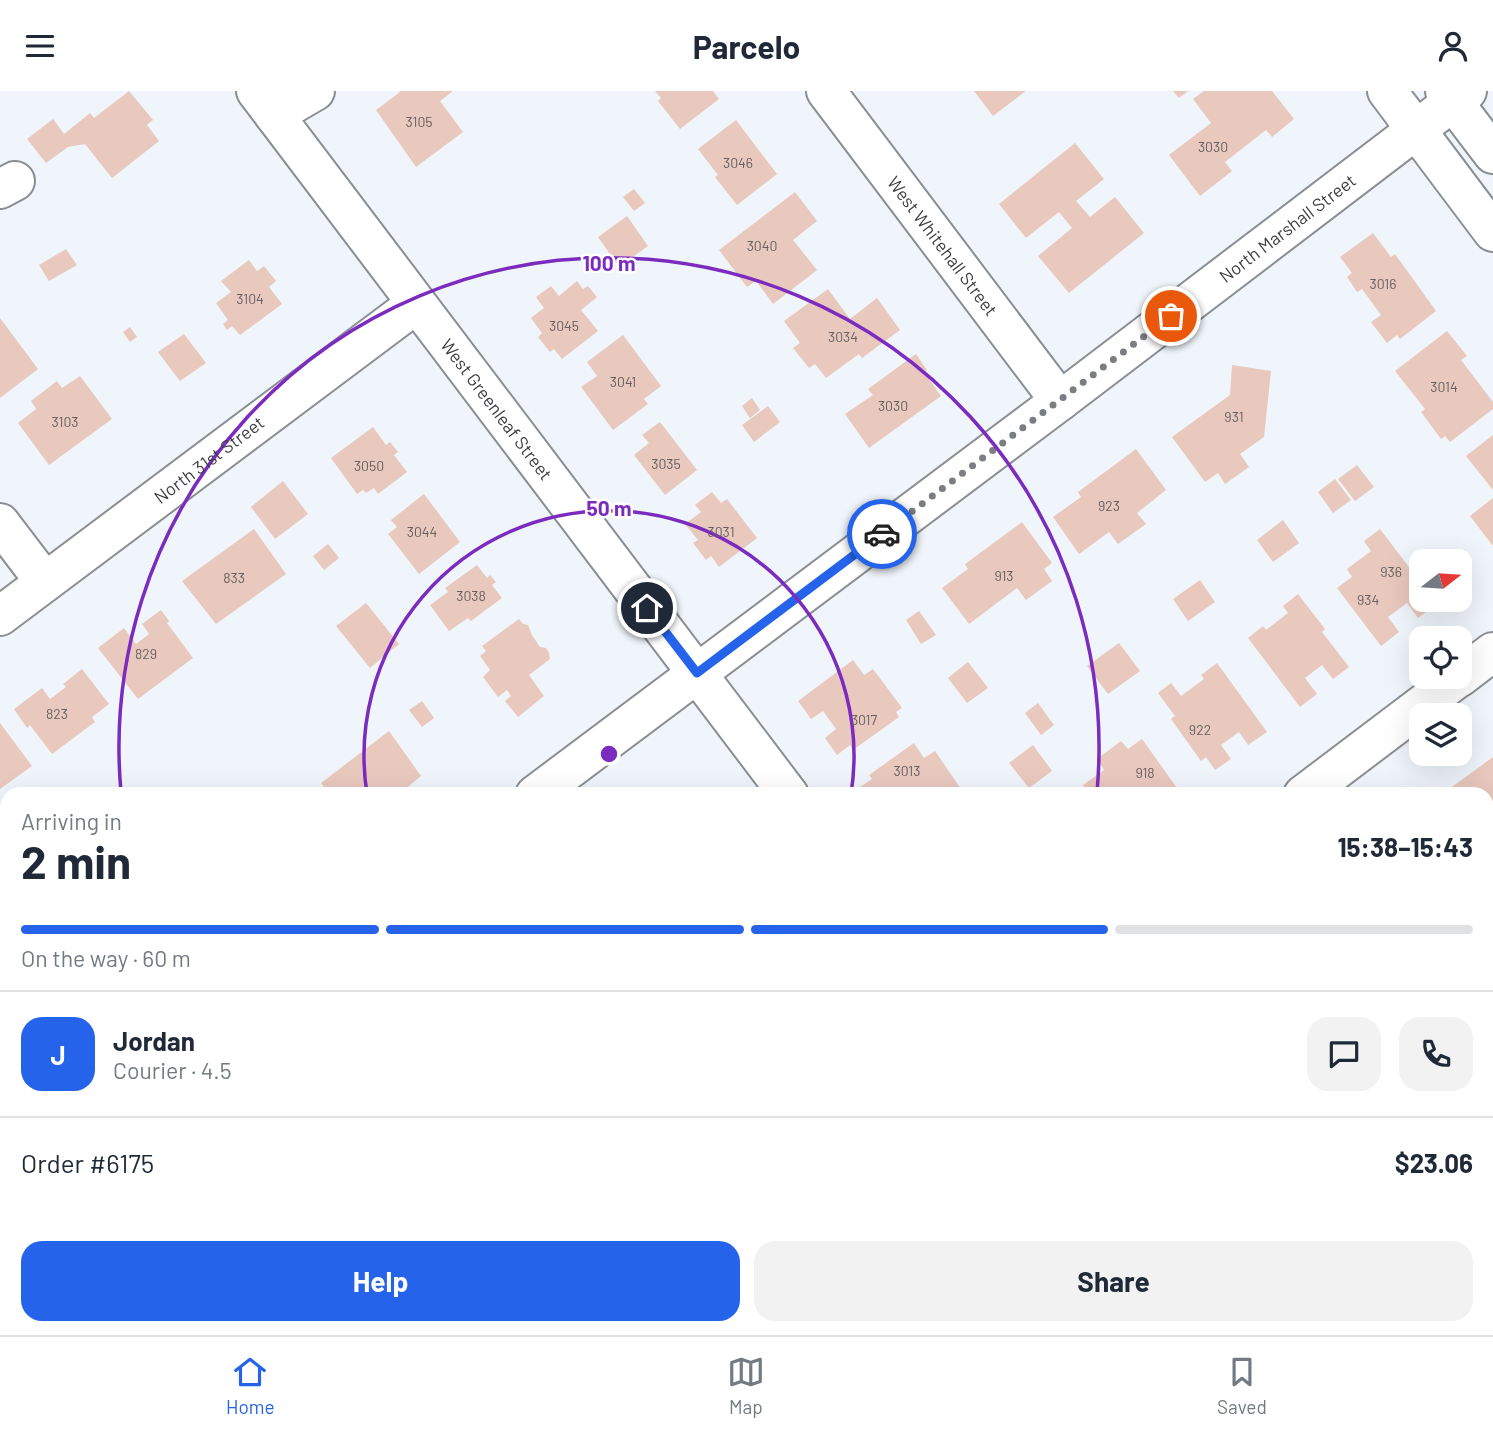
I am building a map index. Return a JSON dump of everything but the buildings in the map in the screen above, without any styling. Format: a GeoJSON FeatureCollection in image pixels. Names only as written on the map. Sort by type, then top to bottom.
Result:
{"type":"FeatureCollection","features":[{"type":"Feature","properties":{"kind":"street"},"geometry":{"type":"LineString","coordinates":[[265,103],[315,91]]}},
{"type":"Feature","properties":{"kind":"street","name":"West Whitehall Street"},"geometry":{"type":"LineString","coordinates":[[826,91],[1060,401]]}},
{"type":"Feature","properties":{"kind":"street"},"geometry":{"type":"LineString","coordinates":[[1387,91],[1493,232]]}},
{"type":"Feature","properties":{"kind":"street"},"geometry":{"type":"LineString","coordinates":[[1455,95],[1493,154]]}},
{"type":"Feature","properties":{"kind":"street","name":"North Marshall Street"},"geometry":{"type":"LineString","coordinates":[[546,787],[1060,401],[1416,130],[1455,95]]}},
{"type":"Feature","properties":{"kind":"street","name":"West Greenleaf Street"},"geometry":{"type":"LineString","coordinates":[[265,103],[783,787]]}},
{"type":"Feature","properties":{"kind":"street","name":"North 31st Street"},"geometry":{"type":"LineString","coordinates":[[0,616],[416,303]]}},
{"type":"Feature","properties":{"kind":"street"},"geometry":{"type":"LineString","coordinates":[[0,523],[45,582]]}},
{"type":"Feature","properties":{"kind":"street"},"geometry":{"type":"LineString","coordinates":[[1472,667],[1493,652]]}},
{"type":"Feature","properties":{"kind":"street"},"geometry":{"type":"LineString","coordinates":[[1314,787],[1443,689]]}},
{"type":"Feature","properties":{"kind":"way so far"},"geometry":{"type":"LineString","coordinates":[[882,534],[1171,316]]}},
{"type":"Feature","properties":{"kind":"route"},"geometry":{"type":"LineString","coordinates":[[647,608],[697,673],[882,534]]}}]}
